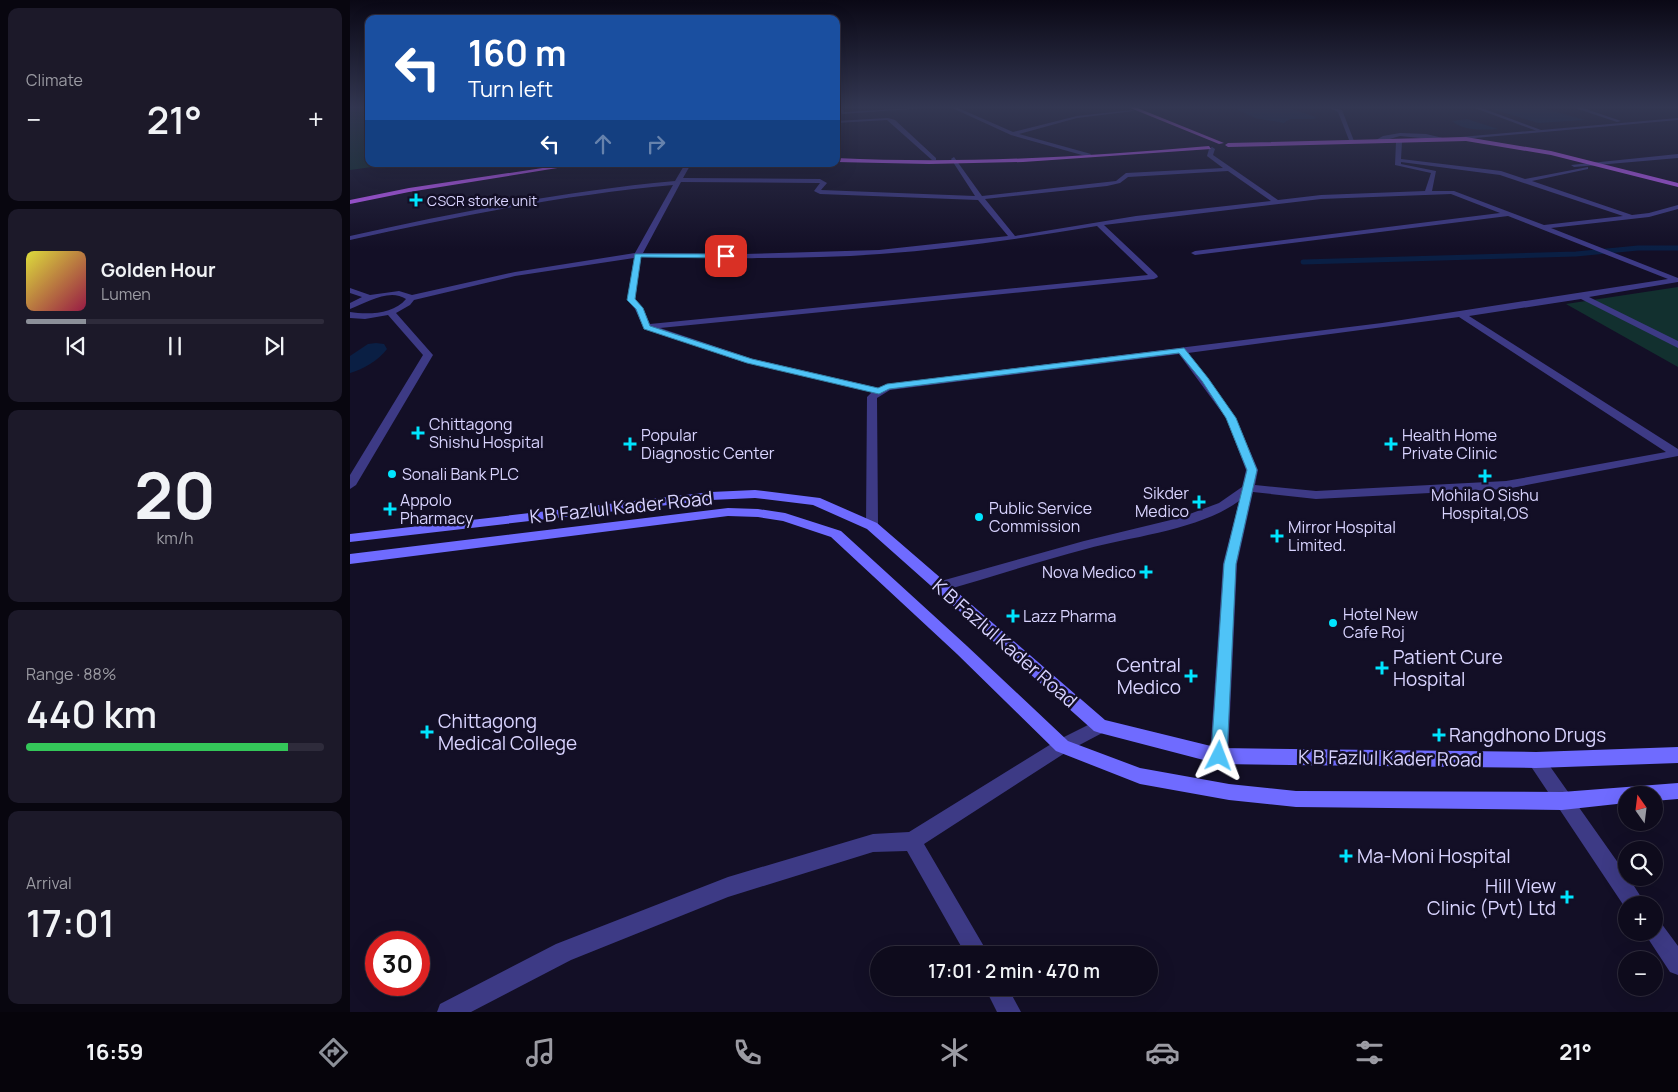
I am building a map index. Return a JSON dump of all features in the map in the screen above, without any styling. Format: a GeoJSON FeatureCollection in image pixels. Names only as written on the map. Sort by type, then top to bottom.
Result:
{"type":"FeatureCollection","features":[{"type":"Feature","properties":{"kind":"main road"},"geometry":{"type":"LineString","coordinates":[[840,155],[955,161],[1099,154]]}},
{"type":"Feature","properties":{"kind":"main road"},"geometry":{"type":"LineString","coordinates":[[840,160],[955,161],[1121,154]]}},
{"type":"Feature","properties":{"kind":"main road"},"geometry":{"type":"LineString","coordinates":[[1532,154],[1574,165]]}},
{"type":"Feature","properties":{"kind":"main road"},"geometry":{"type":"LineString","coordinates":[[1536,154],[1678,185]]}},
{"type":"Feature","properties":{"kind":"main road"},"geometry":{"type":"LineString","coordinates":[[1589,166],[1678,192]]}},
{"type":"Feature","properties":{"kind":"main road"},"geometry":{"type":"LineString","coordinates":[[350,198],[541,167]]}},
{"type":"Feature","properties":{"kind":"main road"},"geometry":{"type":"LineString","coordinates":[[350,202],[555,167]]}},
{"type":"Feature","properties":{"kind":"main road","name":"K B Fazlul Kader Road"},"geometry":{"type":"LineString","coordinates":[[350,538],[711,496],[755,494],[816,500],[872,526],[939,587],[1100,726],[1219,756],[1536,760],[1678,755]]}},
{"type":"Feature","properties":{"kind":"main road","name":"K B Fazlul Kader Road"},"geometry":{"type":"LineString","coordinates":[[350,559],[728,512],[758,513],[785,517],[836,534],[962,650],[1062,746],[1140,776],[1229,792],[1296,799],[1562,801],[1618,796]]}},
{"type":"Feature","properties":{"kind":"main road","name":"K B Fazlul Kader Road"},"geometry":{"type":"LineString","coordinates":[[1663,792],[1678,791]]}},
{"type":"Feature","properties":{"kind":"street"},"geometry":{"type":"LineString","coordinates":[[929,154],[934,159]]}},
{"type":"Feature","properties":{"kind":"street"},"geometry":{"type":"LineString","coordinates":[[1210,154],[1275,201]]}},
{"type":"Feature","properties":{"kind":"street"},"geometry":{"type":"LineString","coordinates":[[1399,154],[1398,165],[1434,172],[1428,193]]}},
{"type":"Feature","properties":{"kind":"street"},"geometry":{"type":"LineString","coordinates":[[1525,181],[1589,166],[1678,156]]}},
{"type":"Feature","properties":{"kind":"street"},"geometry":{"type":"LineString","coordinates":[[1399,160],[1501,173],[1632,217]]}},
{"type":"Feature","properties":{"kind":"street"},"geometry":{"type":"LineString","coordinates":[[955,161],[980,198],[1013,238]]}},
{"type":"Feature","properties":{"kind":"street"},"geometry":{"type":"LineString","coordinates":[[1574,165],[1589,166]]}},
{"type":"Feature","properties":{"kind":"street"},"geometry":{"type":"LineString","coordinates":[[686,167],[638,255],[631,300],[639,308],[647,327],[750,361],[879,391]]}},
{"type":"Feature","properties":{"kind":"street"},"geometry":{"type":"LineString","coordinates":[[350,238],[447,215],[613,189],[678,182],[820,181],[824,183],[818,191],[820,192],[980,198],[1107,184],[1118,182],[1126,175],[1228,169]]}},
{"type":"Feature","properties":{"kind":"street"},"geometry":{"type":"LineString","coordinates":[[350,315],[370,316],[390,312],[406,305],[411,298],[515,274],[638,255],[743,256],[879,252],[1013,238],[1099,224],[1322,196],[1452,192],[1678,280]]}},
{"type":"Feature","properties":{"kind":"street"},"geometry":{"type":"LineString","coordinates":[[1544,227],[1632,217],[1678,207]]}},
{"type":"Feature","properties":{"kind":"street"},"geometry":{"type":"LineString","coordinates":[[1195,253],[1511,214]]}},
{"type":"Feature","properties":{"kind":"street"},"geometry":{"type":"LineString","coordinates":[[647,327],[1154,277],[1099,224]]}},
{"type":"Feature","properties":{"kind":"street"},"geometry":{"type":"LineString","coordinates":[[872,526],[872,397],[887,387],[1584,298],[1678,280]]}},
{"type":"Feature","properties":{"kind":"street"},"geometry":{"type":"LineString","coordinates":[[350,290],[368,297]]}},
{"type":"Feature","properties":{"kind":"street"},"geometry":{"type":"LineString","coordinates":[[350,306],[368,297],[397,293],[409,295],[411,298]]}},
{"type":"Feature","properties":{"kind":"street"},"geometry":{"type":"LineString","coordinates":[[1584,298],[1678,345]]}},
{"type":"Feature","properties":{"kind":"street"},"geometry":{"type":"LineString","coordinates":[[350,485],[428,355],[390,312]]}},
{"type":"Feature","properties":{"kind":"street"},"geometry":{"type":"LineString","coordinates":[[1460,314],[1677,453]]}},
{"type":"Feature","properties":{"kind":"street"},"geometry":{"type":"LineString","coordinates":[[1181,350],[1205,380],[1231,418],[1252,470],[1230,564],[1219,756]]}},
{"type":"Feature","properties":{"kind":"street"},"geometry":{"type":"LineString","coordinates":[[939,587],[1084,545],[1183,520],[1222,506],[1248,488],[1316,495],[1506,485],[1677,453]]}},
{"type":"Feature","properties":{"kind":"street"},"geometry":{"type":"LineString","coordinates":[[448,1012],[564,952],[728,887],[873,843],[912,841],[1062,746],[1100,726]]}},
{"type":"Feature","properties":{"kind":"street"},"geometry":{"type":"LineString","coordinates":[[1536,760],[1562,801],[1630,896]]}},
{"type":"Feature","properties":{"kind":"street"},"geometry":{"type":"LineString","coordinates":[[912,841],[973,946]]}},
{"type":"Feature","properties":{"kind":"street"},"geometry":{"type":"LineString","coordinates":[[1662,941],[1678,964]]}},
{"type":"Feature","properties":{"kind":"street"},"geometry":{"type":"LineString","coordinates":[[1001,996],[1010,1012]]}},
{"type":"Feature","properties":{"kind":"green space"},"geometry":{"type":"Polygon","coordinates":[[[350,154],[365,154],[365,167],[372,167],[350,170],[350,154]]]}},
{"type":"Feature","properties":{"kind":"green space"},"geometry":{"type":"Polygon","coordinates":[[[1678,287],[1678,367],[1566,304],[1678,287]]]}},
{"type":"Feature","properties":{"kind":"waterway"},"geometry":{"type":"LineString","coordinates":[[1303,262],[1576,254],[1638,248],[1678,248]]}},
{"type":"Feature","properties":{"kind":"waterway"},"geometry":{"type":"LineString","coordinates":[[350,366],[376,349]]}},
{"type":"Feature","properties":{"kind":"place","name":"CSCR storke unit"},"geometry":{"type":"Point","coordinates":[416,200]}},
{"type":"Feature","properties":{"kind":"place","name":"Chittagong Shishu Hospital"},"geometry":{"type":"Point","coordinates":[418,433]}},
{"type":"Feature","properties":{"kind":"place","name":"Popular Diagnostic Center"},"geometry":{"type":"Point","coordinates":[630,444]}},
{"type":"Feature","properties":{"kind":"place","name":"Health Home Private Clinic"},"geometry":{"type":"Point","coordinates":[1391,444]}},
{"type":"Feature","properties":{"kind":"place","name":"Sonali Bank PLC"},"geometry":{"type":"Point","coordinates":[392,474]}},
{"type":"Feature","properties":{"kind":"place","name":"Mohila O Sishu Hospital,OS"},"geometry":{"type":"Point","coordinates":[1485,476]}},
{"type":"Feature","properties":{"kind":"place","name":"Sikder Medico"},"geometry":{"type":"Point","coordinates":[1199,502]}},
{"type":"Feature","properties":{"kind":"place","name":"Appolo Pharmacy"},"geometry":{"type":"Point","coordinates":[390,509]}},
{"type":"Feature","properties":{"kind":"place","name":"Public Service Commission"},"geometry":{"type":"Point","coordinates":[979,517]}},
{"type":"Feature","properties":{"kind":"place","name":"Mirror Hospital Limited."},"geometry":{"type":"Point","coordinates":[1277,536]}},
{"type":"Feature","properties":{"kind":"place","name":"Nova Medico"},"geometry":{"type":"Point","coordinates":[1146,572]}},
{"type":"Feature","properties":{"kind":"place","name":"Lazz Pharma"},"geometry":{"type":"Point","coordinates":[1013,616]}},
{"type":"Feature","properties":{"kind":"place","name":"Hotel New Cafe Roj"},"geometry":{"type":"Point","coordinates":[1333,623]}},
{"type":"Feature","properties":{"kind":"place","name":"Patient Cure Hospital"},"geometry":{"type":"Point","coordinates":[1382,668]}},
{"type":"Feature","properties":{"kind":"place","name":"Central Medico"},"geometry":{"type":"Point","coordinates":[1191,676]}},
{"type":"Feature","properties":{"kind":"place","name":"Chittagong Medical College"},"geometry":{"type":"Point","coordinates":[427,732]}},
{"type":"Feature","properties":{"kind":"place","name":"Rangdhono Drugs"},"geometry":{"type":"Point","coordinates":[1439,735]}},
{"type":"Feature","properties":{"kind":"place","name":"Ma-Moni Hospital"},"geometry":{"type":"Point","coordinates":[1346,856]}},
{"type":"Feature","properties":{"kind":"place","name":"Hill View Clinic (Pvt) Ltd"},"geometry":{"type":"Point","coordinates":[1567,897]}},
{"type":"Feature","properties":{"kind":"route"},"geometry":{"type":"LineString","coordinates":[[726,256],[638,255],[631,300],[639,308],[647,327],[750,361],[879,391],[887,387],[1181,350],[1205,380],[1231,418],[1252,470],[1230,564],[1219,756]]}}]}
